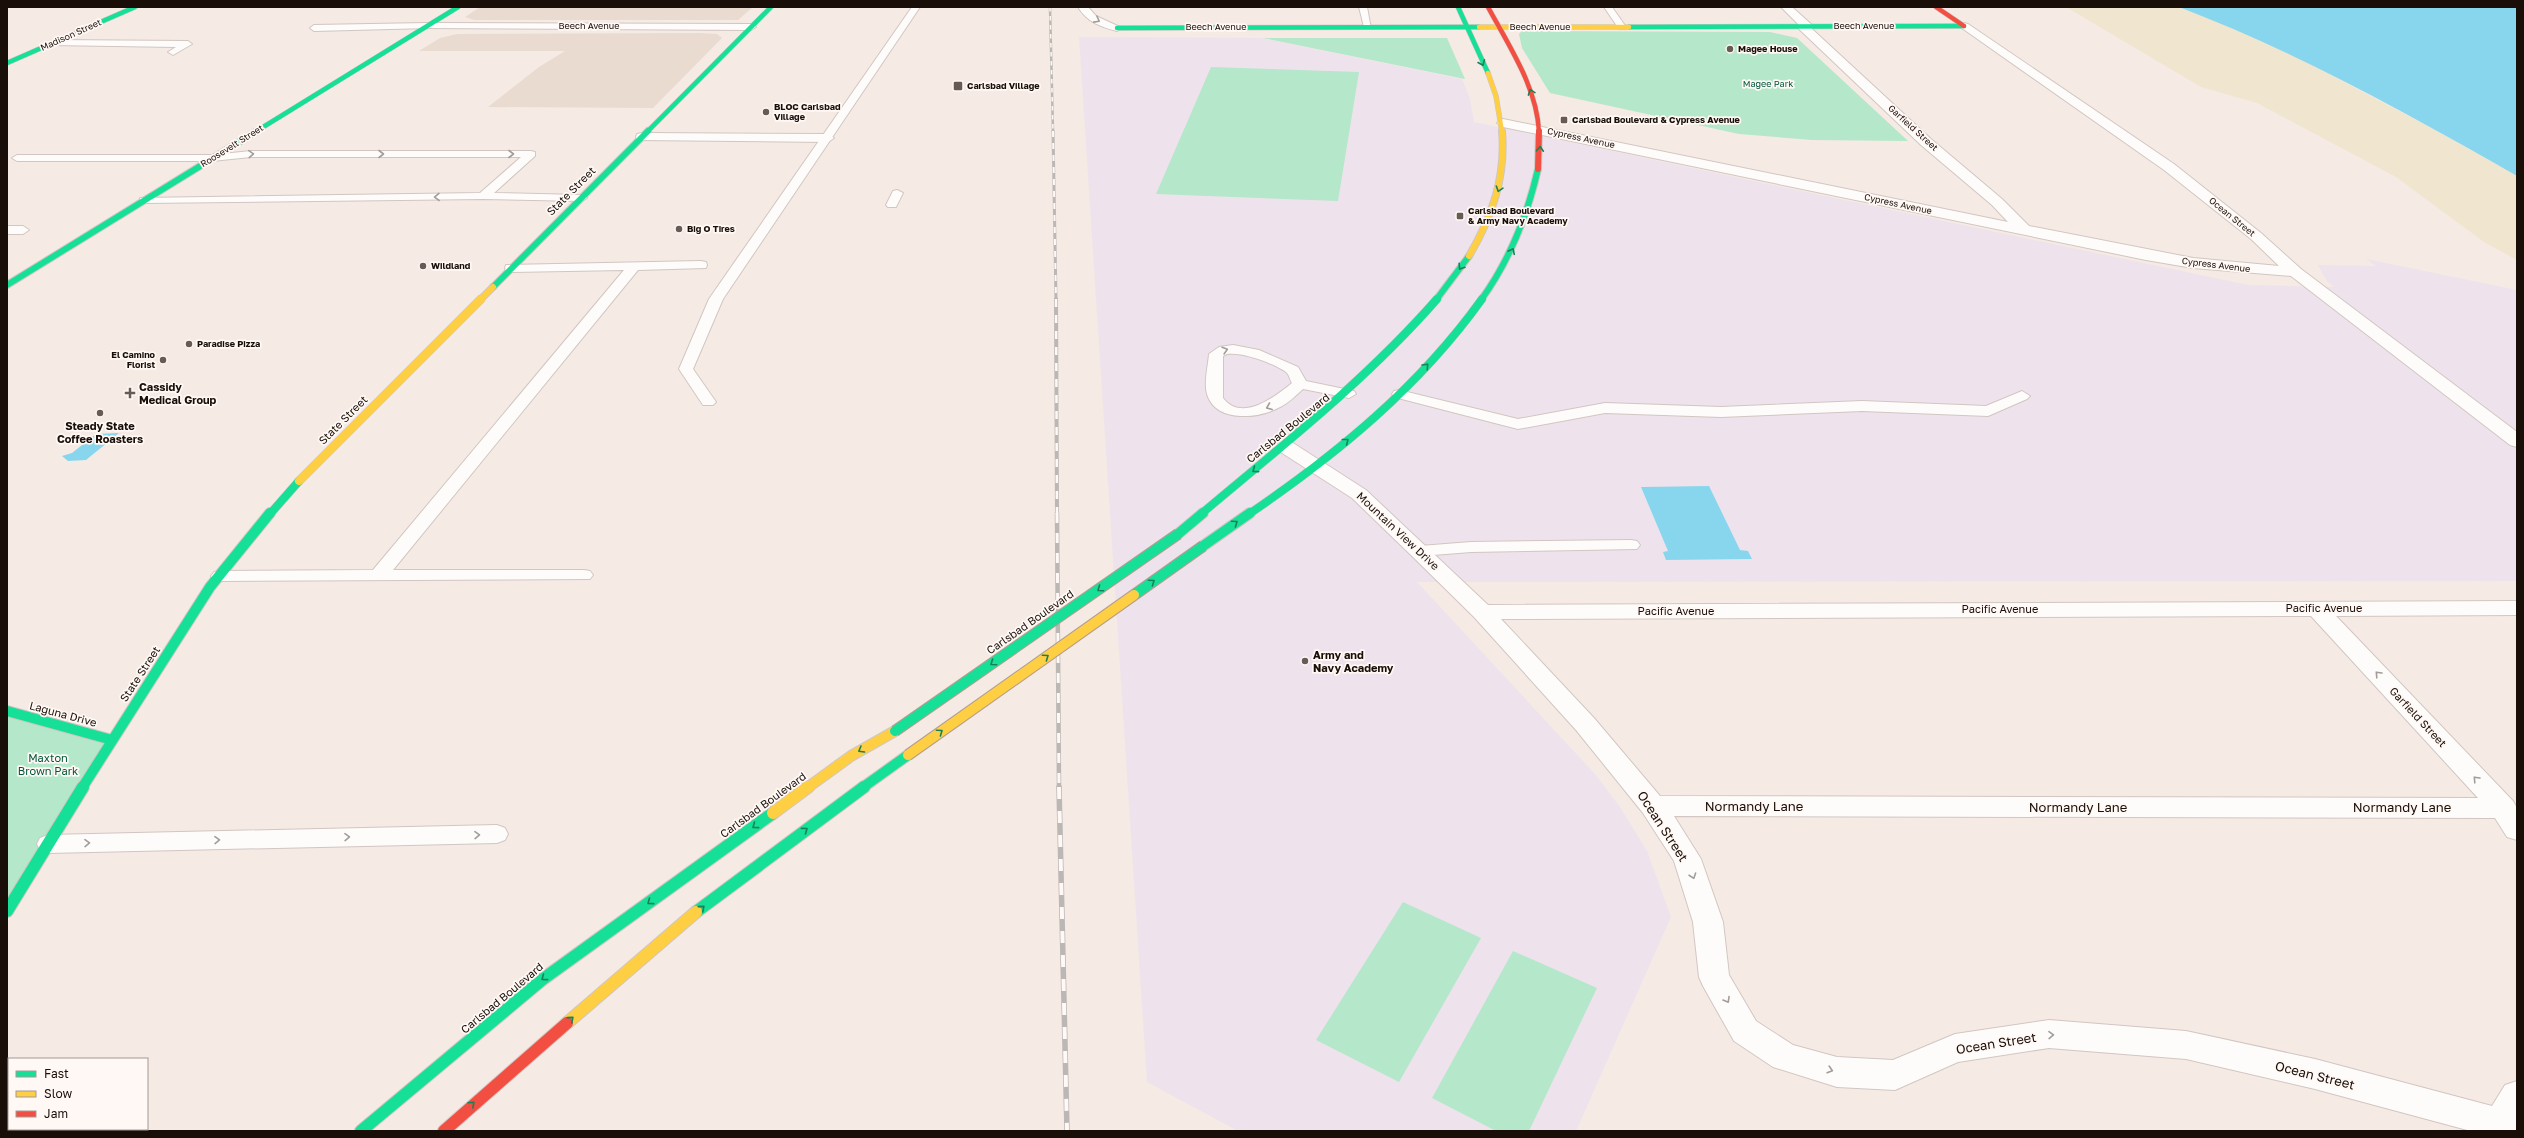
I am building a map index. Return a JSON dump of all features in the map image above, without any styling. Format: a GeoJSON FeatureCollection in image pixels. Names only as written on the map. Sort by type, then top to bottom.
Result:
{"type":"FeatureCollection","features":[{"type":"Feature","properties":{"kind":"main road","name":"Madison Street"},"geometry":{"type":"LineString","coordinates":[[7,63],[135,7]]}},
{"type":"Feature","properties":{"kind":"main road","name":"Roosevelt Street"},"geometry":{"type":"LineString","coordinates":[[7,285],[458,7]]}},
{"type":"Feature","properties":{"kind":"main road","name":"State Street"},"geometry":{"type":"LineString","coordinates":[[7,911],[112,740],[220,576],[283,498],[771,7]]}},
{"type":"Feature","properties":{"kind":"main road","name":"Carlsbad Boulevard"},"geometry":{"type":"LineString","coordinates":[[360,1131],[543,978],[851,756],[895,731],[1178,534],[1242,480],[1286,447],[1349,394],[1431,311],[1463,265],[1488,221],[1501,184],[1505,149],[1503,122],[1496,95],[1458,7]]}},
{"type":"Feature","properties":{"kind":"main road"},"geometry":{"type":"LineString","coordinates":[[444,1131],[484,1094],[719,893],[908,754],[1316,466],[1376,418],[1399,394],[1474,313],[1495,285],[1526,222],[1539,169],[1541,130],[1536,105],[1526,79],[1488,7]]}},
{"type":"Feature","properties":{"kind":"main road","name":"Ocean Street"},"geometry":{"type":"LineString","coordinates":[[1936,7],[1964,26]]}},
{"type":"Feature","properties":{"kind":"main road","name":"Beech Avenue"},"geometry":{"type":"LineString","coordinates":[[1116,28],[1964,26]]}},
{"type":"Feature","properties":{"kind":"main road","name":"Laguna Drive"},"geometry":{"type":"LineString","coordinates":[[7,711],[112,740]]}},
{"type":"Feature","properties":{"kind":"street"},"geometry":{"type":"LineString","coordinates":[[1083,7],[1086,14],[1099,22],[1116,28]]}},
{"type":"Feature","properties":{"kind":"street","name":"Garfield Street"},"geometry":{"type":"LineString","coordinates":[[1786,7],[1805,27],[1926,142],[1997,202],[2023,230]]}},
{"type":"Feature","properties":{"kind":"street","name":"Beech Avenue"},"geometry":{"type":"LineString","coordinates":[[427,26],[751,27]]}},
{"type":"Feature","properties":{"kind":"street","name":"Ocean Street"},"geometry":{"type":"LineString","coordinates":[[1964,26],[2169,167],[2256,236],[2295,272],[2517,441]]}},
{"type":"Feature","properties":{"kind":"street","name":"Cypress Avenue"},"geometry":{"type":"LineString","coordinates":[[1503,122],[2023,230],[2193,263],[2295,272]]}},
{"type":"Feature","properties":{"kind":"street"},"geometry":{"type":"LineString","coordinates":[[642,137],[828,138]]}},
{"type":"Feature","properties":{"kind":"street","name":"Mountain View Drive"},"geometry":{"type":"LineString","coordinates":[[1286,447],[1359,494],[1482,612]]}},
{"type":"Feature","properties":{"kind":"street","name":"Garfield Street"},"geometry":{"type":"LineString","coordinates":[[2316,608],[2503,808],[2517,830]]}},
{"type":"Feature","properties":{"kind":"street","name":"Pacific Avenue"},"geometry":{"type":"LineString","coordinates":[[1482,612],[2517,608]]}},
{"type":"Feature","properties":{"kind":"street","name":"Ocean Street"},"geometry":{"type":"LineString","coordinates":[[1482,612],[1585,724],[1653,806],[1687,859],[1708,922],[1714,977],[1745,1031],[1784,1057],[1837,1072],[1895,1075],[1955,1048],[2049,1034],[2186,1045],[2315,1074],[2509,1126]]}},
{"type":"Feature","properties":{"kind":"street","name":"Normandy Lane"},"geometry":{"type":"LineString","coordinates":[[1653,806],[2503,808]]}},
{"type":"Feature","properties":{"kind":"street"},"geometry":{"type":"LineString","coordinates":[[2509,1126],[2517,1096]]}},
{"type":"Feature","properties":{"kind":"lane"},"geometry":{"type":"LineString","coordinates":[[708,402],[686,369],[716,299],[828,138],[916,7]]}},
{"type":"Feature","properties":{"kind":"lane"},"geometry":{"type":"LineString","coordinates":[[1363,7],[1368,27]]}},
{"type":"Feature","properties":{"kind":"lane"},"geometry":{"type":"LineString","coordinates":[[1608,7],[1622,27]]}},
{"type":"Feature","properties":{"kind":"lane"},"geometry":{"type":"LineString","coordinates":[[314,28],[427,26]]}},
{"type":"Feature","properties":{"kind":"lane"},"geometry":{"type":"LineString","coordinates":[[54,43],[188,44],[174,52]]}},
{"type":"Feature","properties":{"kind":"lane"},"geometry":{"type":"LineString","coordinates":[[16,158],[212,158],[251,154],[531,154],[483,196]]}},
{"type":"Feature","properties":{"kind":"lane"},"geometry":{"type":"LineString","coordinates":[[892,205],[897,193]]}},
{"type":"Feature","properties":{"kind":"lane"},"geometry":{"type":"LineString","coordinates":[[144,200],[483,196],[581,198]]}},
{"type":"Feature","properties":{"kind":"lane"},"geometry":{"type":"LineString","coordinates":[[7,230],[23,230]]}},
{"type":"Feature","properties":{"kind":"lane"},"geometry":{"type":"LineString","coordinates":[[511,268],[701,265]]}},
{"type":"Feature","properties":{"kind":"lane"},"geometry":{"type":"LineString","coordinates":[[379,575],[634,266]]}},
{"type":"Feature","properties":{"kind":"lane"},"geometry":{"type":"LineString","coordinates":[[1230,348],[1263,358],[1293,370],[1300,384],[1273,406],[1257,411],[1231,409],[1220,404],[1216,397],[1216,354],[1221,350],[1230,348]]}},
{"type":"Feature","properties":{"kind":"lane"},"geometry":{"type":"LineString","coordinates":[[1300,384],[1349,394]]}},
{"type":"Feature","properties":{"kind":"lane"},"geometry":{"type":"LineString","coordinates":[[1399,394],[1518,424],[1606,408],[1721,412],[1862,406],[1988,411],[2022,396]]}},
{"type":"Feature","properties":{"kind":"lane"},"geometry":{"type":"LineString","coordinates":[[1420,551],[1471,547],[1631,545]]}},
{"type":"Feature","properties":{"kind":"lane"},"geometry":{"type":"LineString","coordinates":[[220,576],[584,574]]}},
{"type":"Feature","properties":{"kind":"lane"},"geometry":{"type":"LineString","coordinates":[[48,844],[497,834]]}},
{"type":"Feature","properties":{"kind":"shaded area"},"geometry":{"type":"Polygon","coordinates":[[[480,7],[753,7],[738,20],[474,20],[465,17],[480,7]]]}},
{"type":"Feature","properties":{"kind":"shaded area"},"geometry":{"type":"Polygon","coordinates":[[[457,34],[717,34],[722,38],[653,108],[488,107],[539,67],[565,51],[419,51],[440,38],[457,34]]]}},
{"type":"Feature","properties":{"kind":"shaded area","name":"Army and Navy Academy"},"geometry":{"type":"Polygon","coordinates":[[[1079,37],[1261,38],[1462,79],[1470,99],[1474,122],[2248,285],[2334,287],[2326,280],[2318,265],[2376,266],[2366,259],[2517,290],[2517,581],[1417,582],[1595,774],[1620,807],[1647,851],[1671,917],[1576,1131],[1238,1131],[1147,1082],[1079,37]]]}},
{"type":"Feature","properties":{"kind":"green space","name":"Magee Park"},"geometry":{"type":"Polygon","coordinates":[[[1522,31],[1770,32],[1797,38],[1908,141],[1812,140],[1739,134],[1550,93],[1522,48],[1519,34],[1522,31]]]}},
{"type":"Feature","properties":{"kind":"green space"},"geometry":{"type":"Polygon","coordinates":[[[1263,38],[1447,38],[1465,79],[1263,38]]]}},
{"type":"Feature","properties":{"kind":"green space"},"geometry":{"type":"Polygon","coordinates":[[[1211,67],[1359,72],[1338,201],[1156,194],[1211,67]]]}},
{"type":"Feature","properties":{"kind":"green space","name":"Maxton Brown Park"},"geometry":{"type":"Polygon","coordinates":[[[7,710],[115,741],[7,900],[7,710]]]}},
{"type":"Feature","properties":{"kind":"green space"},"geometry":{"type":"Polygon","coordinates":[[[1403,902],[1481,938],[1399,1082],[1316,1040],[1403,902]]]}},
{"type":"Feature","properties":{"kind":"green space"},"geometry":{"type":"Polygon","coordinates":[[[1513,951],[1597,988],[1529,1131],[1496,1131],[1432,1098],[1513,951]]]}},
{"type":"Feature","properties":{"kind":"sand"},"geometry":{"type":"Polygon","coordinates":[[[2066,7],[2179,7],[2223,24],[2306,62],[2435,130],[2517,176],[2517,260],[2484,242],[2396,177],[2257,103],[2201,87],[2066,7]]]}},
{"type":"Feature","properties":{"kind":"water"},"geometry":{"type":"Polygon","coordinates":[[[2179,7],[2517,7],[2517,176],[2393,107],[2309,64],[2179,7]]]}},
{"type":"Feature","properties":{"kind":"water"},"geometry":{"type":"Polygon","coordinates":[[[119,433],[86,460],[68,461],[62,456],[72,453],[96,434],[119,433]]]}},
{"type":"Feature","properties":{"kind":"water"},"geometry":{"type":"Polygon","coordinates":[[[1709,486],[1740,550],[1748,551],[1752,559],[1666,560],[1663,552],[1668,551],[1641,487],[1709,486]]]}},
{"type":"Feature","properties":{"kind":"railway"},"geometry":{"type":"LineString","coordinates":[[1050,7],[1053,132]]}},
{"type":"Feature","properties":{"kind":"railway"},"geometry":{"type":"LineString","coordinates":[[1053,131],[1056,300]]}},
{"type":"Feature","properties":{"kind":"railway"},"geometry":{"type":"LineString","coordinates":[[1056,299],[1057,514]]}},
{"type":"Feature","properties":{"kind":"railway"},"geometry":{"type":"LineString","coordinates":[[1057,513],[1059,788]]}},
{"type":"Feature","properties":{"kind":"railway"},"geometry":{"type":"LineString","coordinates":[[1059,787],[1067,1131]]}},
{"type":"Feature","properties":{"kind":"traffic: fast"},"geometry":{"type":"LineString","coordinates":[[7,63],[135,7]]}},
{"type":"Feature","properties":{"kind":"traffic: fast"},"geometry":{"type":"LineString","coordinates":[[7,285],[458,7]]}},
{"type":"Feature","properties":{"kind":"traffic: fast"},"geometry":{"type":"LineString","coordinates":[[493,287],[771,7]]}},
{"type":"Feature","properties":{"kind":"traffic: fast"},"geometry":{"type":"LineString","coordinates":[[1458,7],[1488,73]]}},
{"type":"Feature","properties":{"kind":"traffic: fast"},"geometry":{"type":"LineString","coordinates":[[1629,27],[1964,26]]}},
{"type":"Feature","properties":{"kind":"traffic: fast"},"geometry":{"type":"LineString","coordinates":[[1117,28],[1479,27]]}},
{"type":"Feature","properties":{"kind":"traffic: fast"},"geometry":{"type":"LineString","coordinates":[[1203,546],[1337,451],[1397,397],[1437,355],[1472,313],[1488,291],[1501,269],[1523,222],[1532,196],[1538,169]]}},
{"type":"Feature","properties":{"kind":"traffic: fast"},"geometry":{"type":"LineString","coordinates":[[1178,534],[1295,437],[1370,370],[1406,335],[1439,297],[1469,256]]}},
{"type":"Feature","properties":{"kind":"traffic: fast"},"geometry":{"type":"LineString","coordinates":[[7,911],[112,740],[210,587],[283,498],[299,481]]}},
{"type":"Feature","properties":{"kind":"traffic: fast"},"geometry":{"type":"LineString","coordinates":[[895,731],[1178,534]]}},
{"type":"Feature","properties":{"kind":"traffic: fast"},"geometry":{"type":"LineString","coordinates":[[1134,595],[1203,546]]}},
{"type":"Feature","properties":{"kind":"traffic: fast"},"geometry":{"type":"LineString","coordinates":[[7,711],[112,740]]}},
{"type":"Feature","properties":{"kind":"traffic: fast"},"geometry":{"type":"LineString","coordinates":[[696,912],[719,893],[908,755]]}},
{"type":"Feature","properties":{"kind":"traffic: fast"},"geometry":{"type":"LineString","coordinates":[[361,1131],[543,979],[773,813]]}},
{"type":"Feature","properties":{"kind":"traffic: slow"},"geometry":{"type":"LineString","coordinates":[[1479,27],[1629,27]]}},
{"type":"Feature","properties":{"kind":"traffic: slow"},"geometry":{"type":"LineString","coordinates":[[1469,256],[1482,235],[1491,213],[1498,190],[1502,166],[1503,143],[1501,119],[1496,96],[1488,73]]}},
{"type":"Feature","properties":{"kind":"traffic: slow"},"geometry":{"type":"LineString","coordinates":[[299,481],[493,287]]}},
{"type":"Feature","properties":{"kind":"traffic: slow"},"geometry":{"type":"LineString","coordinates":[[908,755],[1134,595]]}},
{"type":"Feature","properties":{"kind":"traffic: slow"},"geometry":{"type":"LineString","coordinates":[[773,813],[851,756],[895,731]]}},
{"type":"Feature","properties":{"kind":"traffic: slow"},"geometry":{"type":"LineString","coordinates":[[567,1023],[696,912]]}},
{"type":"Feature","properties":{"kind":"traffic: jam"},"geometry":{"type":"LineString","coordinates":[[1488,7],[1510,46],[1528,84],[1535,104],[1539,124],[1540,146],[1538,169]]}},
{"type":"Feature","properties":{"kind":"traffic: jam"},"geometry":{"type":"LineString","coordinates":[[1936,7],[1964,26]]}},
{"type":"Feature","properties":{"kind":"traffic: jam"},"geometry":{"type":"LineString","coordinates":[[444,1131],[567,1023]]}},
{"type":"Feature","properties":{"kind":"place","name":"Magee House"},"geometry":{"type":"Point","coordinates":[1730,49]}},
{"type":"Feature","properties":{"kind":"place","name":"Carlsbad Village"},"geometry":{"type":"Point","coordinates":[958,86]}},
{"type":"Feature","properties":{"kind":"place","name":"BLOC Carlsbad Village"},"geometry":{"type":"Point","coordinates":[766,112]}},
{"type":"Feature","properties":{"kind":"place","name":"Carlsbad Boulevard & Cypress Avenue"},"geometry":{"type":"Point","coordinates":[1564,120]}},
{"type":"Feature","properties":{"kind":"place","name":"Carlsbad Boulevard & Army Navy Academy"},"geometry":{"type":"Point","coordinates":[1460,216]}},
{"type":"Feature","properties":{"kind":"place","name":"Big O Tires"},"geometry":{"type":"Point","coordinates":[679,229]}},
{"type":"Feature","properties":{"kind":"place","name":"Wildland"},"geometry":{"type":"Point","coordinates":[423,266]}},
{"type":"Feature","properties":{"kind":"place","name":"Paradise Pizza"},"geometry":{"type":"Point","coordinates":[189,344]}},
{"type":"Feature","properties":{"kind":"place","name":"El Camino Florist"},"geometry":{"type":"Point","coordinates":[163,360]}},
{"type":"Feature","properties":{"kind":"place","name":"Cassidy Medical Group"},"geometry":{"type":"Point","coordinates":[130,393]}},
{"type":"Feature","properties":{"kind":"place","name":"Steady State Coffee Roasters"},"geometry":{"type":"Point","coordinates":[100,413]}},
{"type":"Feature","properties":{"kind":"place","name":"Army and Navy Academy"},"geometry":{"type":"Point","coordinates":[1305,661]}}]}
